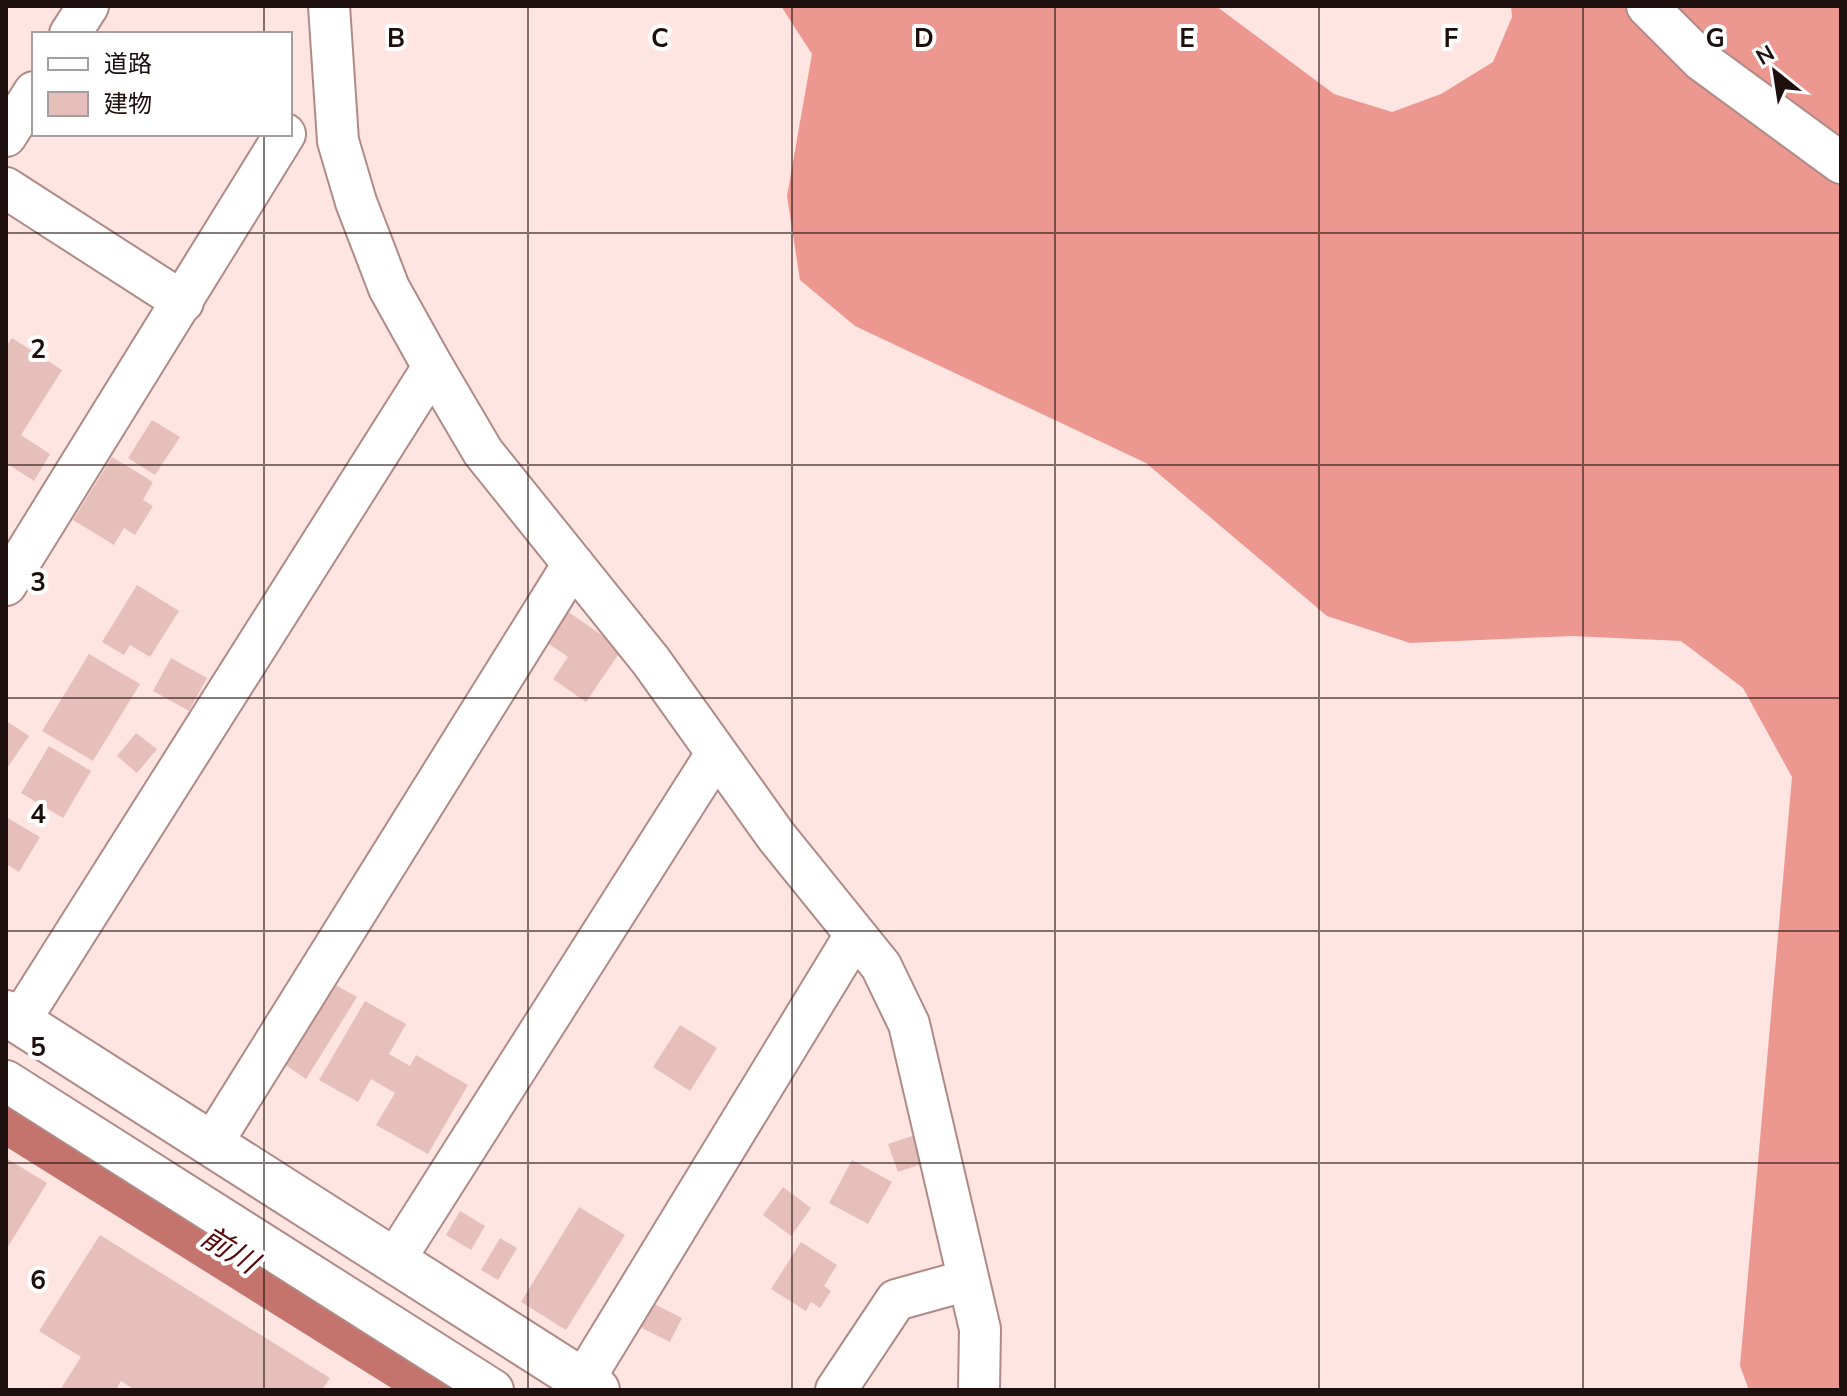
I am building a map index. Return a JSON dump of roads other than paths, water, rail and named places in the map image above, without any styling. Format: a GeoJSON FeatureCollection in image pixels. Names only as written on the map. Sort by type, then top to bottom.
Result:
{"type":"FeatureCollection","features":[{"type":"Feature","properties":{"kind":"street"},"geometry":{"type":"LineString","coordinates":[[71,32],[88,6]]}},
{"type":"Feature","properties":{"kind":"street"},"geometry":{"type":"LineString","coordinates":[[329,6],[331,75],[338,141],[356,202],[389,288],[433,367],[483,452],[651,661],[716,754],[881,966],[909,1024],[980,1329],[979,1390]]}},
{"type":"Feature","properties":{"kind":"street"},"geometry":{"type":"LineString","coordinates":[[1647,6],[1702,61],[1841,163]]}},
{"type":"Feature","properties":{"kind":"street"},"geometry":{"type":"LineString","coordinates":[[292,124],[331,75]]}},
{"type":"Feature","properties":{"kind":"street"},"geometry":{"type":"LineString","coordinates":[[6,136],[32,95]]}},
{"type":"Feature","properties":{"kind":"street"},"geometry":{"type":"LineString","coordinates":[[6,585],[284,136]]}},
{"type":"Feature","properties":{"kind":"street"},"geometry":{"type":"LineString","coordinates":[[6,188],[183,302]]}},
{"type":"Feature","properties":{"kind":"street"},"geometry":{"type":"LineString","coordinates":[[433,367],[12,1018],[590,1386],[855,935]]}},
{"type":"Feature","properties":{"kind":"street"},"geometry":{"type":"LineString","coordinates":[[211,1145],[573,564]]}},
{"type":"Feature","properties":{"kind":"street"},"geometry":{"type":"LineString","coordinates":[[394,1261],[716,754]]}},
{"type":"Feature","properties":{"kind":"street"},"geometry":{"type":"LineString","coordinates":[[6,1081],[493,1390]]}},
{"type":"Feature","properties":{"kind":"street"},"geometry":{"type":"LineString","coordinates":[[836,1390],[896,1300],[968,1280]]}},
{"type":"Feature","properties":{"kind":"waterway","name":"前川"},"geometry":{"type":"LineString","coordinates":[[6,1109],[455,1390]]}}]}
